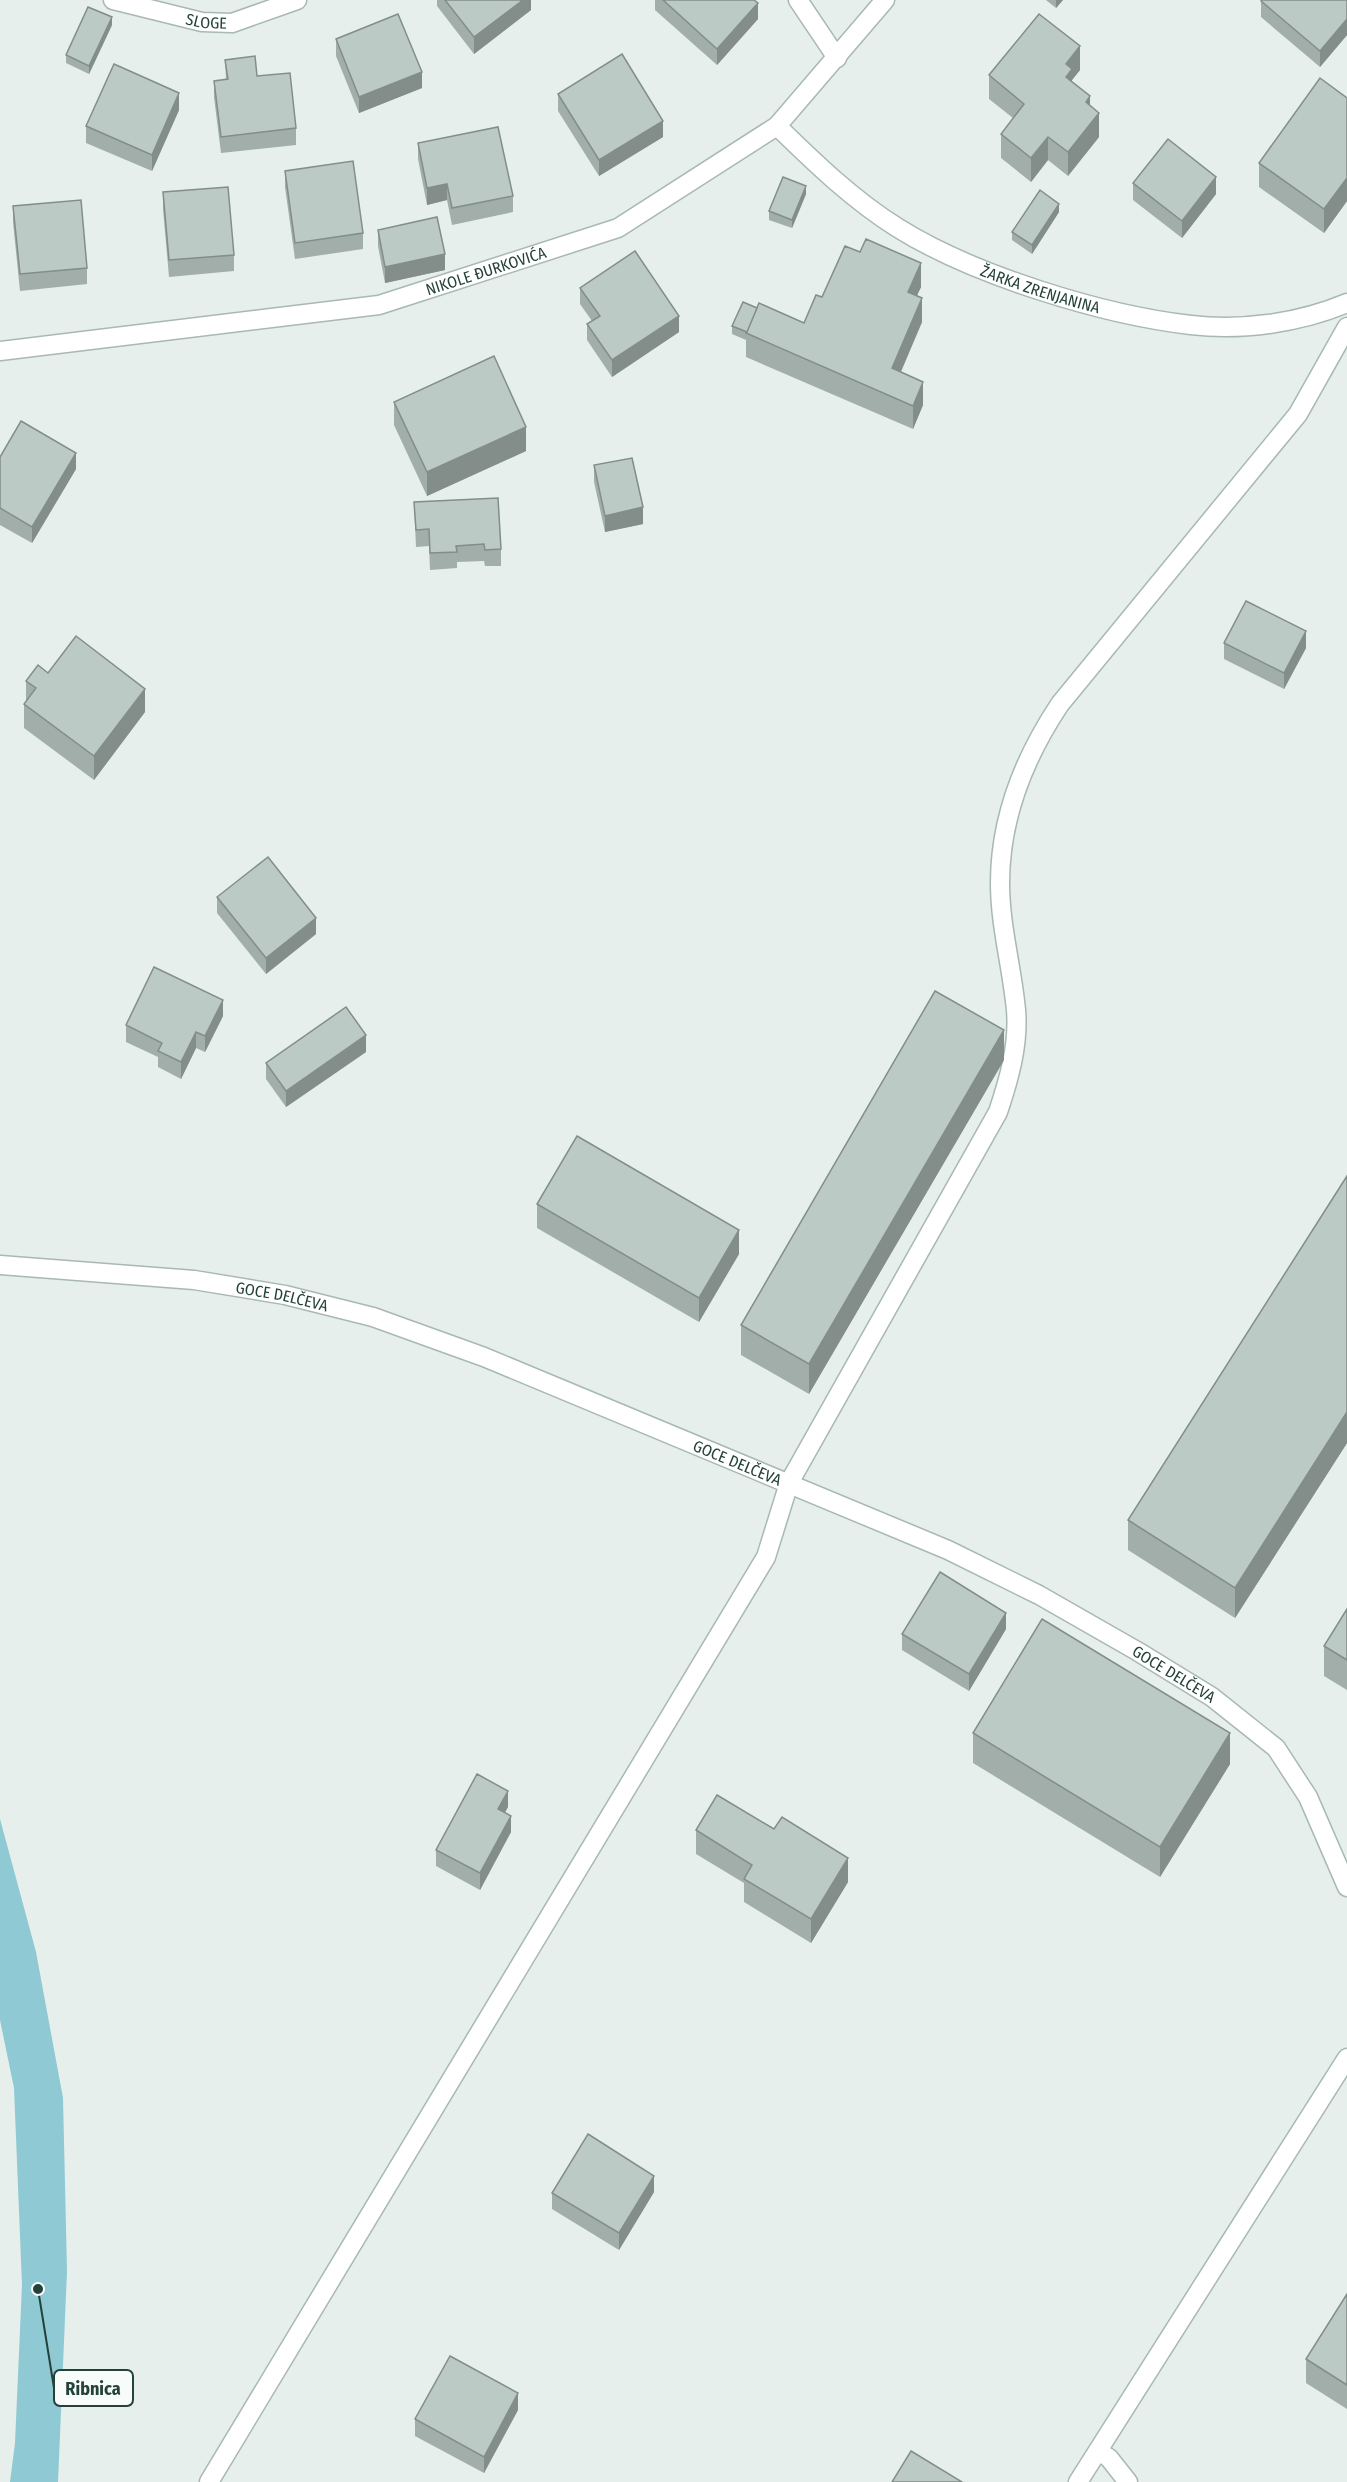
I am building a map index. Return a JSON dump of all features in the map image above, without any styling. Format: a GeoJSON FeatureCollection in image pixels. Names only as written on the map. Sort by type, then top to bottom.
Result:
{"type":"FeatureCollection","features":[{"type":"Feature","properties":{"kind":"street","name":"SLOGE"},"geometry":{"type":"LineString","coordinates":[[113,0],[202,22],[232,23],[297,0]]}},
{"type":"Feature","properties":{"kind":"street"},"geometry":{"type":"LineString","coordinates":[[798,0],[837,58]]}},
{"type":"Feature","properties":{"kind":"street","name":"NIKOLE ĐURKOVIĆA"},"geometry":{"type":"LineString","coordinates":[[0,351],[379,305],[618,228],[777,126],[885,0]]}},
{"type":"Feature","properties":{"kind":"street","name":"ŽARKA ZRENJANINA"},"geometry":{"type":"LineString","coordinates":[[777,126],[852,196],[899,229],[962,262],[1033,287],[1104,307],[1192,325],[1288,321],[1325,313],[1347,303]]}},
{"type":"Feature","properties":{"kind":"street"},"geometry":{"type":"LineString","coordinates":[[209,2482],[766,1557],[789,1483],[998,1112],[1010,1077],[1016,1040],[1016,1010],[1004,931],[1000,883],[1002,848],[1010,803],[1038,738],[1060,704],[1298,414],[1335,352],[1347,327]]}},
{"type":"Feature","properties":{"kind":"street","name":"GOCE DELČEVA"},"geometry":{"type":"LineString","coordinates":[[0,1265],[194,1280],[285,1295],[373,1317],[484,1358],[948,1550],[1039,1595],[1212,1697],[1276,1748],[1308,1797],[1347,1887]]}},
{"type":"Feature","properties":{"kind":"street"},"geometry":{"type":"LineString","coordinates":[[1078,2482],[1347,2058]]}},
{"type":"Feature","properties":{"kind":"street"},"geometry":{"type":"LineString","coordinates":[[1098,2451],[1109,2458],[1128,2482]]}},
{"type":"Feature","properties":{"kind":"water"},"geometry":{"type":"Polygon","coordinates":[[[0,1819],[36,1952],[63,2098],[67,2271],[58,2482],[10,2482],[15,2443],[22,2285],[14,2088],[0,2020],[0,1819]]]}},
{"type":"Feature","properties":{"kind":"building"},"geometry":{"type":"Polygon","coordinates":[[[445,0],[523,0],[474,37],[445,0]]]}},
{"type":"Feature","properties":{"kind":"building"},"geometry":{"type":"Polygon","coordinates":[[[663,0],[754,0],[758,3],[717,49],[663,0]]]}},
{"type":"Feature","properties":{"kind":"building"},"geometry":{"type":"Polygon","coordinates":[[[1262,0],[1347,0],[1347,19],[1320,51],[1262,0]]]}},
{"type":"Feature","properties":{"kind":"building"},"geometry":{"type":"Polygon","coordinates":[[[88,7],[112,17],[89,66],[66,55],[88,7]]]}},
{"type":"Feature","properties":{"kind":"building"},"geometry":{"type":"Polygon","coordinates":[[[398,14],[422,72],[359,97],[336,39],[398,14]]]}},
{"type":"Feature","properties":{"kind":"building"},"geometry":{"type":"Polygon","coordinates":[[[1039,14],[1080,46],[1066,64],[1072,69],[1066,77],[1090,96],[1086,102],[1099,113],[1068,152],[1048,137],[1031,158],[1001,134],[1024,104],[989,75],[1039,14]]]}},
{"type":"Feature","properties":{"kind":"building"},"geometry":{"type":"Polygon","coordinates":[[[622,54],[663,121],[599,160],[558,94],[622,54]]]}},
{"type":"Feature","properties":{"kind":"building"},"geometry":{"type":"Polygon","coordinates":[[[255,56],[257,76],[290,73],[296,128],[221,137],[214,81],[228,79],[225,60],[255,56]]]}},
{"type":"Feature","properties":{"kind":"building"},"geometry":{"type":"Polygon","coordinates":[[[114,64],[179,93],[152,155],[86,126],[114,64]]]}},
{"type":"Feature","properties":{"kind":"building"},"geometry":{"type":"Polygon","coordinates":[[[1320,78],[1347,98],[1347,178],[1324,209],[1259,163],[1320,78]]]}},
{"type":"Feature","properties":{"kind":"building"},"geometry":{"type":"Polygon","coordinates":[[[498,127],[513,196],[452,208],[447,184],[427,188],[418,143],[498,127]]]}},
{"type":"Feature","properties":{"kind":"building"},"geometry":{"type":"Polygon","coordinates":[[[1168,139],[1216,177],[1182,221],[1133,183],[1168,139]]]}},
{"type":"Feature","properties":{"kind":"building"},"geometry":{"type":"Polygon","coordinates":[[[353,161],[363,233],[295,243],[285,171],[353,161]]]}},
{"type":"Feature","properties":{"kind":"building"},"geometry":{"type":"Polygon","coordinates":[[[783,177],[806,186],[792,220],[769,211],[783,177]]]}},
{"type":"Feature","properties":{"kind":"building"},"geometry":{"type":"Polygon","coordinates":[[[228,187],[234,255],[169,260],[163,192],[228,187]]]}},
{"type":"Feature","properties":{"kind":"building"},"geometry":{"type":"Polygon","coordinates":[[[1040,190],[1059,204],[1032,245],[1012,232],[1040,190]]]}},
{"type":"Feature","properties":{"kind":"building"},"geometry":{"type":"Polygon","coordinates":[[[81,200],[87,268],[20,274],[13,206],[81,200]]]}},
{"type":"Feature","properties":{"kind":"building"},"geometry":{"type":"Polygon","coordinates":[[[437,217],[445,254],[385,267],[378,230],[437,217]]]}},
{"type":"Feature","properties":{"kind":"building"},"geometry":{"type":"Polygon","coordinates":[[[866,239],[921,263],[908,292],[922,298],[892,368],[923,382],[913,406],[746,333],[759,303],[804,323],[816,295],[822,297],[845,246],[860,252],[866,239]]]}},
{"type":"Feature","properties":{"kind":"building"},"geometry":{"type":"Polygon","coordinates":[[[635,251],[679,316],[612,360],[587,324],[600,316],[580,288],[635,251]]]}},
{"type":"Feature","properties":{"kind":"building"},"geometry":{"type":"Polygon","coordinates":[[[743,302],[757,308],[747,332],[732,326],[743,302]]]}},
{"type":"Feature","properties":{"kind":"building"},"geometry":{"type":"Polygon","coordinates":[[[494,356],[526,427],[427,472],[394,402],[494,356]]]}},
{"type":"Feature","properties":{"kind":"building"},"geometry":{"type":"Polygon","coordinates":[[[21,421],[76,453],[32,527],[0,508],[0,457],[21,421]]]}},
{"type":"Feature","properties":{"kind":"building"},"geometry":{"type":"Polygon","coordinates":[[[632,458],[643,507],[605,516],[594,465],[632,458]]]}},
{"type":"Feature","properties":{"kind":"building"},"geometry":{"type":"Polygon","coordinates":[[[498,498],[501,549],[485,550],[484,544],[456,546],[457,552],[430,553],[429,529],[416,530],[414,502],[498,498]]]}},
{"type":"Feature","properties":{"kind":"building"},"geometry":{"type":"Polygon","coordinates":[[[1246,601],[1306,631],[1284,673],[1224,643],[1246,601]]]}},
{"type":"Feature","properties":{"kind":"building"},"geometry":{"type":"Polygon","coordinates":[[[76,636],[145,689],[94,756],[24,704],[36,688],[26,681],[38,665],[48,673],[76,636]]]}},
{"type":"Feature","properties":{"kind":"building"},"geometry":{"type":"Polygon","coordinates":[[[268,857],[316,918],[266,958],[217,897],[268,857]]]}},
{"type":"Feature","properties":{"kind":"building"},"geometry":{"type":"Polygon","coordinates":[[[154,967],[223,1000],[205,1036],[196,1032],[181,1062],[158,1051],[162,1043],[126,1025],[154,967]]]}},
{"type":"Feature","properties":{"kind":"building"},"geometry":{"type":"Polygon","coordinates":[[[935,991],[1004,1030],[809,1364],[741,1325],[935,991]]]}},
{"type":"Feature","properties":{"kind":"building"},"geometry":{"type":"Polygon","coordinates":[[[346,1007],[366,1035],[286,1091],[266,1063],[346,1007]]]}},
{"type":"Feature","properties":{"kind":"building"},"geometry":{"type":"Polygon","coordinates":[[[577,1136],[739,1230],[699,1298],[537,1204],[577,1136]]]}},
{"type":"Feature","properties":{"kind":"building"},"geometry":{"type":"Polygon","coordinates":[[[1347,1176],[1347,1412],[1235,1588],[1128,1520],[1347,1176]]]}},
{"type":"Feature","properties":{"kind":"building"},"geometry":{"type":"Polygon","coordinates":[[[940,1572],[1006,1613],[969,1674],[902,1634],[940,1572]]]}},
{"type":"Feature","properties":{"kind":"building"},"geometry":{"type":"Polygon","coordinates":[[[1347,1609],[1347,1660],[1324,1646],[1347,1609]]]}},
{"type":"Feature","properties":{"kind":"building"},"geometry":{"type":"Polygon","coordinates":[[[1042,1619],[1230,1733],[1160,1847],[973,1733],[1042,1619]]]}},
{"type":"Feature","properties":{"kind":"building"},"geometry":{"type":"Polygon","coordinates":[[[477,1774],[508,1791],[498,1809],[511,1816],[480,1873],[436,1850],[477,1774]]]}},
{"type":"Feature","properties":{"kind":"building"},"geometry":{"type":"Polygon","coordinates":[[[717,1795],[774,1829],[782,1817],[848,1858],[811,1919],[744,1879],[752,1865],[696,1830],[717,1795]]]}},
{"type":"Feature","properties":{"kind":"building"},"geometry":{"type":"Polygon","coordinates":[[[588,2134],[654,2176],[619,2233],[552,2193],[588,2134]]]}},
{"type":"Feature","properties":{"kind":"building"},"geometry":{"type":"Polygon","coordinates":[[[1347,2294],[1347,2385],[1306,2359],[1347,2294]]]}},
{"type":"Feature","properties":{"kind":"building"},"geometry":{"type":"Polygon","coordinates":[[[450,2356],[518,2393],[484,2457],[415,2419],[450,2356]]]}},
{"type":"Feature","properties":{"kind":"building"},"geometry":{"type":"Polygon","coordinates":[[[911,2451],[962,2482],[892,2482],[911,2451]]]}},
{"type":"Feature","properties":{"kind":"place","name":"Ribnica"},"geometry":{"type":"Point","coordinates":[38,2289]}}]}
